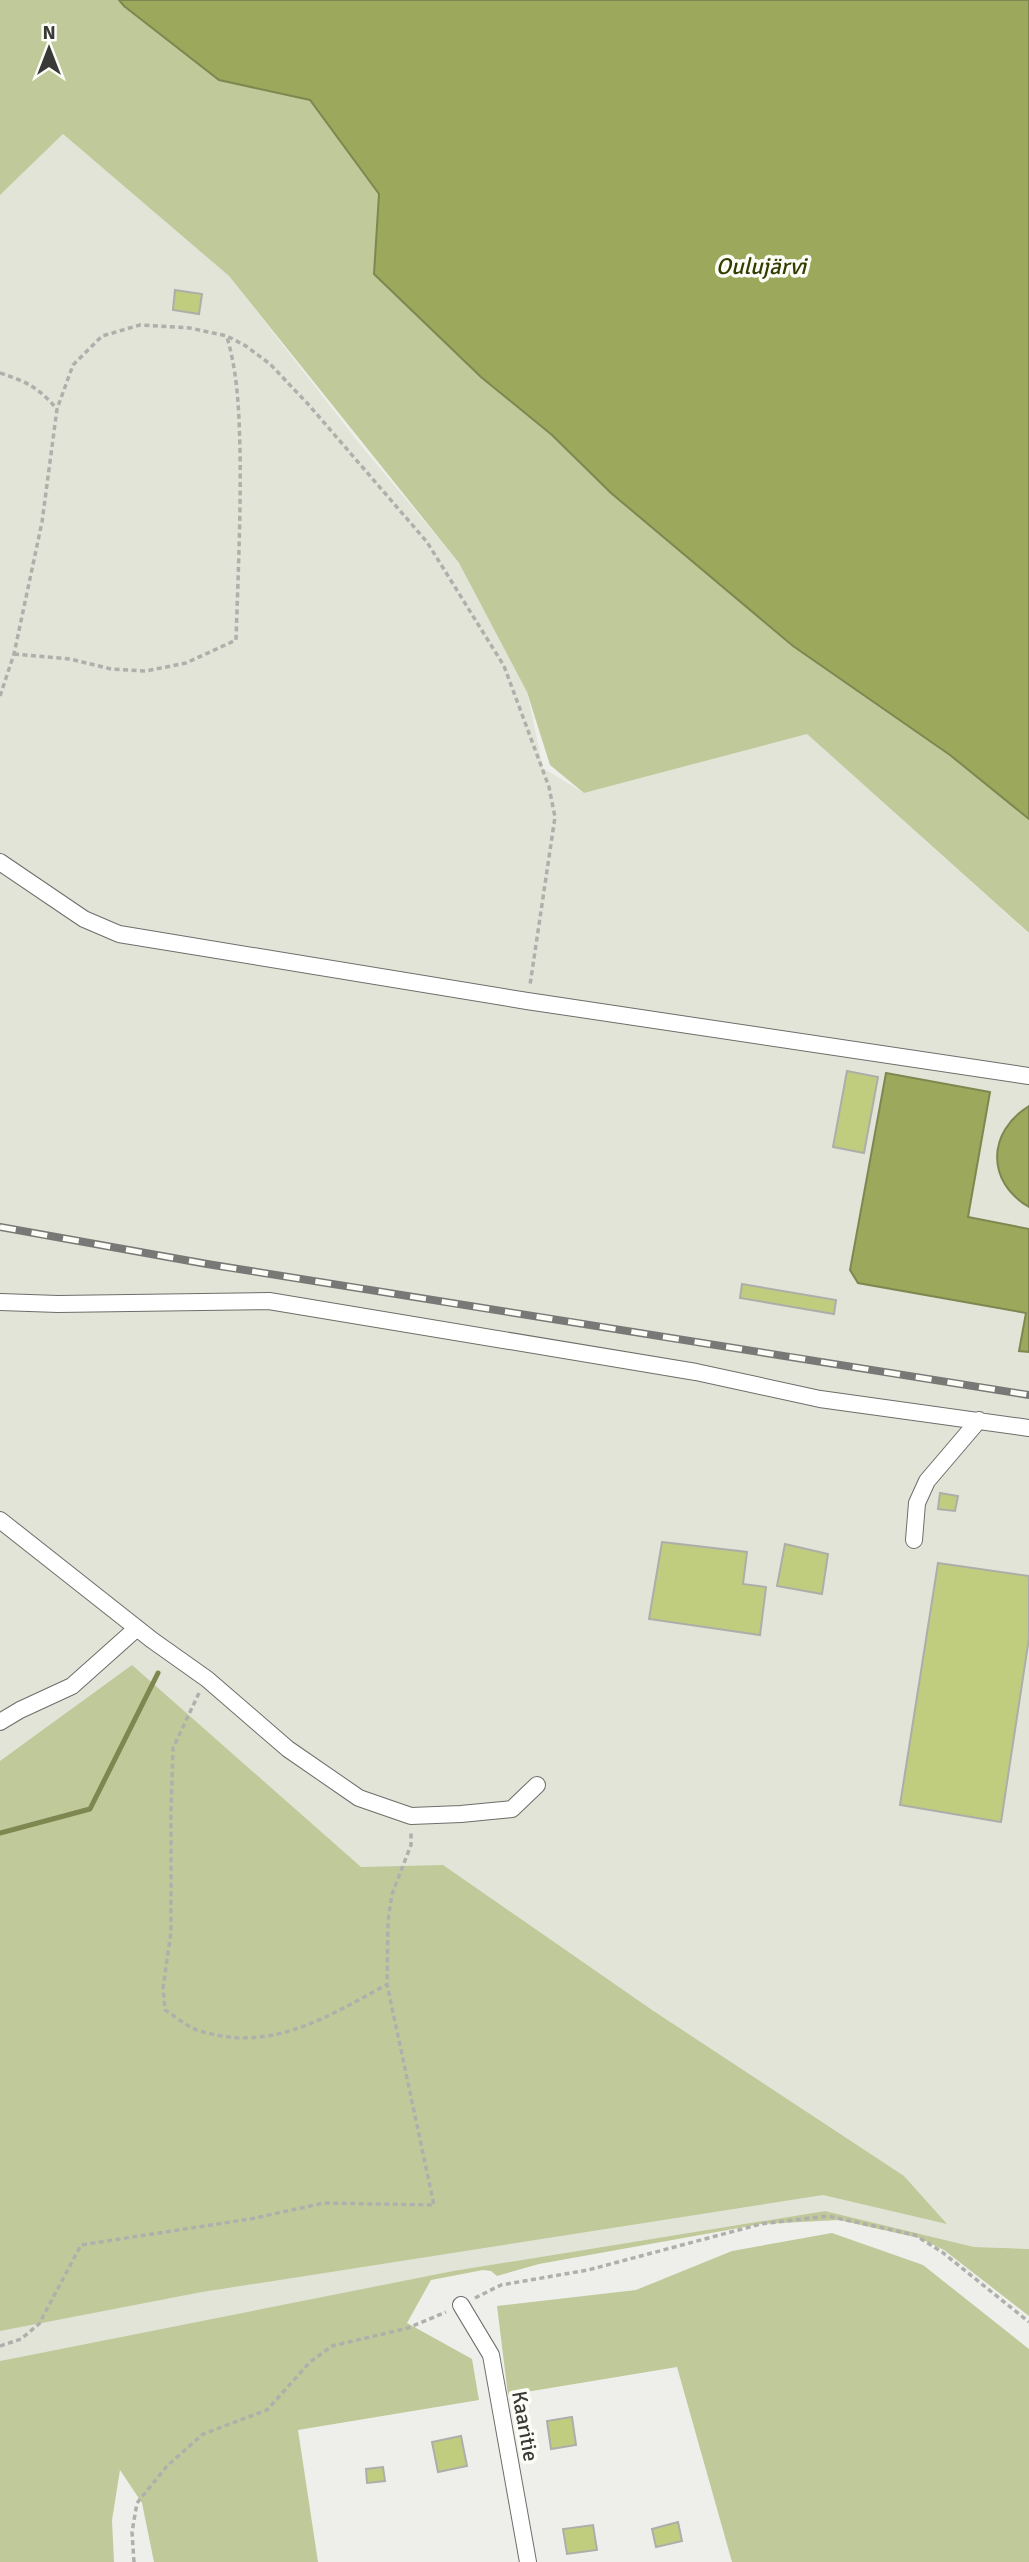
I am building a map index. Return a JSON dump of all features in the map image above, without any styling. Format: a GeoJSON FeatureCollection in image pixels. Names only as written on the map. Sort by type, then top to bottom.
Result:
{"type":"FeatureCollection","features":[{"type":"Feature","properties":{"kind":"street"},"geometry":{"type":"LineString","coordinates":[[0,863],[84,919],[119,934],[527,1001],[1029,1076]]}},
{"type":"Feature","properties":{"kind":"street"},"geometry":{"type":"LineString","coordinates":[[0,1302],[58,1304],[269,1301],[696,1372],[820,1399],[1029,1428]]}},
{"type":"Feature","properties":{"kind":"street"},"geometry":{"type":"LineString","coordinates":[[914,1540],[917,1503],[927,1481],[979,1420]]}},
{"type":"Feature","properties":{"kind":"street"},"geometry":{"type":"LineString","coordinates":[[0,1520],[137,1628],[207,1679],[288,1749],[359,1797],[411,1816],[512,1810],[537,1785]]}},
{"type":"Feature","properties":{"kind":"street"},"geometry":{"type":"LineString","coordinates":[[0,1722],[72,1686],[137,1628]]}},
{"type":"Feature","properties":{"kind":"street","name":"Kaaritie"},"geometry":{"type":"LineString","coordinates":[[461,2305],[491,2355],[528,2562]]}},
{"type":"Feature","properties":{"kind":"path"},"geometry":{"type":"LineString","coordinates":[[0,695],[13,654],[42,522],[57,409],[73,365],[102,336],[140,324],[190,328],[227,337],[246,346],[289,384],[427,542],[504,666],[549,786],[555,817],[527,1001]]}},
{"type":"Feature","properties":{"kind":"path"},"geometry":{"type":"LineString","coordinates":[[13,654],[70,659],[111,669],[146,671],[186,663],[236,640],[239,407],[235,366],[227,337]]}},
{"type":"Feature","properties":{"kind":"path"},"geometry":{"type":"LineString","coordinates":[[0,373],[27,382],[43,392],[57,409]]}},
{"type":"Feature","properties":{"kind":"path"},"geometry":{"type":"LineString","coordinates":[[207,1679],[173,1748],[171,1932],[163,1989],[165,2010],[195,2029],[230,2036],[280,2036],[323,2019],[387,1984]]}},
{"type":"Feature","properties":{"kind":"path"},"geometry":{"type":"LineString","coordinates":[[0,2346],[21,2339],[38,2324],[80,2245],[250,2219],[324,2203],[434,2204],[387,1984],[388,1920],[392,1894],[411,1845],[411,1816]]}},
{"type":"Feature","properties":{"kind":"path"},"geometry":{"type":"LineString","coordinates":[[134,2562],[132,2532],[137,2503],[167,2466],[203,2434],[267,2410],[310,2362],[332,2346],[408,2328],[501,2285],[588,2270],[761,2224],[828,2216],[915,2235],[942,2252],[1029,2322]]}},
{"type":"Feature","properties":{"kind":"shaded area"},"geometry":{"type":"Polygon","coordinates":[[[0,0],[119,0],[219,80],[310,100],[379,194],[375,274],[552,435],[611,493],[793,646],[950,755],[1029,819],[1029,933],[807,734],[584,793],[550,765],[527,692],[459,563],[229,276],[63,134],[0,195],[0,0]]]}},
{"type":"Feature","properties":{"kind":"shaded area"},"geometry":{"type":"Polygon","coordinates":[[[63,134],[229,276],[359,443],[459,563],[527,692],[543,768],[584,793],[807,734],[1029,934],[1029,2249],[974,2247],[825,2211],[453,2271],[0,2361],[0,195],[63,134]]]}},
{"type":"Feature","properties":{"kind":"shaded area"},"geometry":{"type":"Polygon","coordinates":[[[132,1665],[361,1867],[443,1865],[652,2010],[904,2176],[947,2224],[823,2195],[202,2292],[0,2331],[0,1761],[132,1665]]]}},
{"type":"Feature","properties":{"kind":"shaded area"},"geometry":{"type":"Polygon","coordinates":[[[825,2211],[974,2247],[1029,2249],[1029,2316],[944,2250],[919,2238],[839,2220],[761,2224],[539,2264],[497,2276],[491,2271],[483,2270],[431,2280],[407,2323],[472,2359],[479,2400],[298,2430],[318,2562],[154,2562],[142,2503],[120,2470],[112,2520],[114,2562],[0,2562],[0,2361],[453,2271],[825,2211]]]}},
{"type":"Feature","properties":{"kind":"shaded area"},"geometry":{"type":"Polygon","coordinates":[[[832,2233],[923,2265],[1029,2349],[1029,2562],[732,2562],[677,2367],[508,2395],[497,2306],[636,2290],[732,2251],[832,2233]]]}},
{"type":"Feature","properties":{"kind":"water","name":"Oulujärvi"},"geometry":{"type":"Polygon","coordinates":[[[119,0],[1029,0],[1029,819],[950,755],[793,646],[611,493],[552,435],[481,377],[374,274],[379,194],[310,100],[219,80],[119,0]]]}},
{"type":"Feature","properties":{"kind":"water"},"geometry":{"type":"Polygon","coordinates":[[[886,1073],[990,1092],[968,1217],[1029,1229],[1029,1352],[1019,1351],[1026,1313],[858,1283],[850,1270],[886,1073]]]}},
{"type":"Feature","properties":{"kind":"water"},"geometry":{"type":"Polygon","coordinates":[[[1029,1106],[1029,1207],[1015,1197],[1005,1184],[997,1157],[1005,1129],[1029,1106]]]}},
{"type":"Feature","properties":{"kind":"building"},"geometry":{"type":"Polygon","coordinates":[[[175,290],[202,294],[199,314],[173,310],[175,290]]]}},
{"type":"Feature","properties":{"kind":"building"},"geometry":{"type":"Polygon","coordinates":[[[847,1071],[878,1077],[864,1153],[833,1147],[847,1071]]]}},
{"type":"Feature","properties":{"kind":"building"},"geometry":{"type":"Polygon","coordinates":[[[742,1284],[836,1300],[834,1314],[740,1298],[742,1284]]]}},
{"type":"Feature","properties":{"kind":"building"},"geometry":{"type":"Polygon","coordinates":[[[940,1493],[958,1496],[955,1511],[938,1509],[940,1493]]]}},
{"type":"Feature","properties":{"kind":"building"},"geometry":{"type":"Polygon","coordinates":[[[662,1542],[747,1552],[743,1584],[766,1587],[760,1635],[649,1619],[662,1542]]]}},
{"type":"Feature","properties":{"kind":"building"},"geometry":{"type":"Polygon","coordinates":[[[785,1544],[828,1554],[822,1594],[777,1586],[785,1544]]]}},
{"type":"Feature","properties":{"kind":"building"},"geometry":{"type":"Polygon","coordinates":[[[938,1563],[1029,1576],[1029,1638],[1001,1822],[900,1805],[938,1563]]]}},
{"type":"Feature","properties":{"kind":"building"},"geometry":{"type":"Polygon","coordinates":[[[572,2417],[576,2445],[551,2449],[547,2421],[572,2417]]]}},
{"type":"Feature","properties":{"kind":"building"},"geometry":{"type":"Polygon","coordinates":[[[461,2436],[467,2466],[438,2472],[432,2442],[461,2436]]]}},
{"type":"Feature","properties":{"kind":"building"},"geometry":{"type":"Polygon","coordinates":[[[383,2467],[385,2481],[367,2483],[366,2469],[383,2467]]]}},
{"type":"Feature","properties":{"kind":"building"},"geometry":{"type":"Polygon","coordinates":[[[678,2522],[682,2541],[656,2547],[652,2529],[678,2522]]]}},
{"type":"Feature","properties":{"kind":"building"},"geometry":{"type":"Polygon","coordinates":[[[593,2525],[597,2550],[567,2554],[563,2529],[593,2525]]]}},
{"type":"Feature","properties":{"kind":"waterway"},"geometry":{"type":"LineString","coordinates":[[0,1833],[90,1809],[158,1673]]}},
{"type":"Feature","properties":{"kind":"railway"},"geometry":{"type":"LineString","coordinates":[[0,1227],[207,1264],[1029,1395]]}}]}
